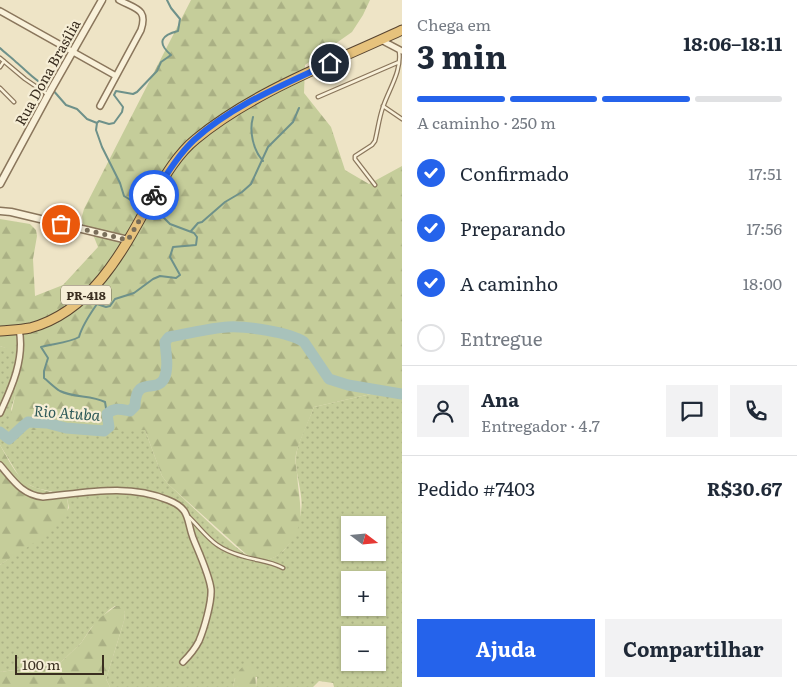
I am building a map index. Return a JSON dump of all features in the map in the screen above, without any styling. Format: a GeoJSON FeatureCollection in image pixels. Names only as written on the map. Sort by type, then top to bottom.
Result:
{"type":"FeatureCollection","features":[{"type":"Feature","properties":{"kind":"highway","name":"PR-418"},"geometry":{"type":"LineString","coordinates":[[0,331],[30,328],[48,321],[75,305],[90,291],[110,270],[176,160],[193,141],[208,129],[254,100],[402,30]]}},
{"type":"Feature","properties":{"kind":"street","name":"Rua Dona Brasília"},"geometry":{"type":"LineString","coordinates":[[0,184],[102,0]]}},
{"type":"Feature","properties":{"kind":"street"},"geometry":{"type":"LineString","coordinates":[[100,106],[144,21],[144,16],[141,12],[119,0]]}},
{"type":"Feature","properties":{"kind":"street"},"geometry":{"type":"LineString","coordinates":[[0,11],[116,76]]}},
{"type":"Feature","properties":{"kind":"street"},"geometry":{"type":"LineString","coordinates":[[381,40],[400,50]]}},
{"type":"Feature","properties":{"kind":"street"},"geometry":{"type":"LineString","coordinates":[[0,211],[128,240]]}},
{"type":"Feature","properties":{"kind":"street"},"geometry":{"type":"LineString","coordinates":[[0,413],[16,374],[22,343],[19,329]]}},
{"type":"Feature","properties":{"kind":"street"},"geometry":{"type":"LineString","coordinates":[[0,465],[21,489],[33,496],[43,497],[120,490],[158,496],[181,508],[189,517],[192,534],[211,588],[199,640],[193,652],[183,662]]}},
{"type":"Feature","properties":{"kind":"lane"},"geometry":{"type":"LineString","coordinates":[[374,184],[355,159],[357,154],[375,141],[383,106],[399,62],[400,50]]}},
{"type":"Feature","properties":{"kind":"lane"},"geometry":{"type":"LineString","coordinates":[[0,58],[29,83],[48,95]]}},
{"type":"Feature","properties":{"kind":"lane"},"geometry":{"type":"LineString","coordinates":[[0,67],[4,61]]}},
{"type":"Feature","properties":{"kind":"lane"},"geometry":{"type":"LineString","coordinates":[[318,96],[399,62]]}},
{"type":"Feature","properties":{"kind":"lane"},"geometry":{"type":"LineString","coordinates":[[0,88],[14,102]]}},
{"type":"Feature","properties":{"kind":"lane"},"geometry":{"type":"LineString","coordinates":[[383,106],[402,119]]}},
{"type":"Feature","properties":{"kind":"lane"},"geometry":{"type":"LineString","coordinates":[[189,517],[202,532],[222,548],[242,556],[267,560],[283,568]]}},
{"type":"Feature","properties":{"kind":"green space"},"geometry":{"type":"Polygon","coordinates":[[[191,0],[370,0],[352,32],[305,65],[304,93],[331,127],[345,170],[369,184],[402,166],[402,397],[371,394],[314,407],[296,454],[300,506],[299,524],[296,533],[282,552],[274,558],[265,560],[247,555],[168,484],[162,476],[145,430],[19,430],[11,425],[10,419],[15,396],[16,352],[0,346],[0,219],[30,224],[36,230],[37,236],[33,259],[35,296],[63,285],[98,247],[92,232],[83,224],[82,216],[84,209],[191,0]]]}},
{"type":"Feature","properties":{"kind":"green space"},"geometry":{"type":"Polygon","coordinates":[[[0,346],[16,351],[15,396],[11,409],[19,430],[145,430],[162,476],[168,484],[237,548],[254,559],[264,560],[273,558],[281,553],[296,529],[302,505],[296,465],[297,453],[300,440],[314,407],[371,394],[402,397],[402,687],[334,687],[333,683],[319,681],[313,687],[256,687],[257,677],[235,678],[233,687],[110,687],[106,679],[124,621],[125,613],[122,606],[115,606],[109,610],[91,628],[81,643],[59,664],[0,672],[0,565],[56,525],[69,508],[67,498],[58,493],[36,488],[22,481],[0,445],[0,346]]]}},
{"type":"Feature","properties":{"kind":"green space"},"geometry":{"type":"Polygon","coordinates":[[[0,445],[15,471],[25,481],[37,488],[67,498],[68,510],[55,527],[0,565],[0,445]]]}},
{"type":"Feature","properties":{"kind":"green space"},"geometry":{"type":"Polygon","coordinates":[[[116,606],[123,606],[125,613],[106,679],[110,687],[0,687],[0,672],[59,664],[81,643],[97,620],[116,606]]]}},
{"type":"Feature","properties":{"kind":"green space"},"geometry":{"type":"Polygon","coordinates":[[[250,663],[255,667],[256,687],[233,687],[238,672],[250,663]]]}},
{"type":"Feature","properties":{"kind":"waterway"},"geometry":{"type":"LineString","coordinates":[[52,89],[66,105],[77,109],[87,119],[97,123],[99,121],[109,124],[114,123],[122,112],[123,107],[114,95],[116,91],[133,94],[137,92],[157,71],[161,62],[171,55],[162,43],[165,37],[178,31],[180,19],[167,0]]}},
{"type":"Feature","properties":{"kind":"waterway"},"geometry":{"type":"LineString","coordinates":[[0,48],[46,86]]}},
{"type":"Feature","properties":{"kind":"waterway"},"geometry":{"type":"LineString","coordinates":[[191,231],[198,223],[202,222],[225,202],[251,184],[268,147],[293,122],[299,108]]}},
{"type":"Feature","properties":{"kind":"waterway"},"geometry":{"type":"LineString","coordinates":[[253,117],[251,128],[253,140],[263,161]]}},
{"type":"Feature","properties":{"kind":"waterway"},"geometry":{"type":"LineString","coordinates":[[97,123],[96,130],[102,147],[120,183],[124,196],[139,205]]}},
{"type":"Feature","properties":{"kind":"waterway"},"geometry":{"type":"LineString","coordinates":[[107,414],[105,402],[65,393],[58,390],[44,378],[48,358],[41,347],[66,342],[79,337],[84,324],[97,304],[106,307],[110,306],[115,299],[134,293],[153,279],[160,276],[176,278],[180,275],[170,257],[173,247],[196,245],[197,237],[194,233],[170,224],[163,217],[154,214],[149,209]]}},
{"type":"Feature","properties":{"kind":"waterway","name":"Rio Atuba"},"geometry":{"type":"LineString","coordinates":[[0,432],[9,439],[28,422],[104,431],[109,427],[107,414],[115,409],[130,411],[135,406],[136,397],[142,388],[156,385],[164,379],[167,366],[165,342],[169,337],[221,328],[256,329],[297,338],[304,342],[329,379],[348,385],[402,394]]}},
{"type":"Feature","properties":{"kind":"way so far"},"geometry":{"type":"LineString","coordinates":[[61,224],[128,240],[154,195]]}},
{"type":"Feature","properties":{"kind":"route"},"geometry":{"type":"LineString","coordinates":[[154,195],[176,160],[193,141],[216,122],[245,105],[330,63]]}}]}
